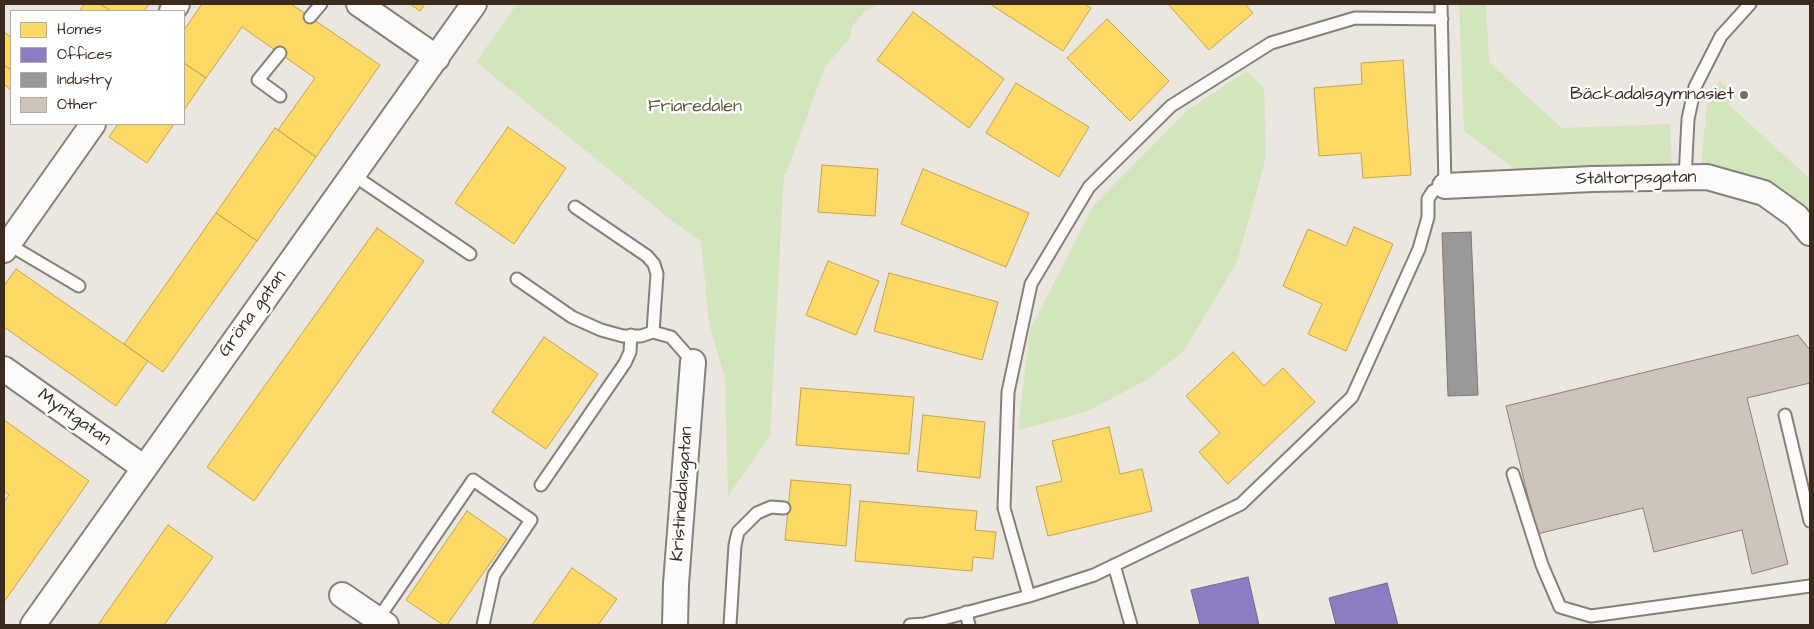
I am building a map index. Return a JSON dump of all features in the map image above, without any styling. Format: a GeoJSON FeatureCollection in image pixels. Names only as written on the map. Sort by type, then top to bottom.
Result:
{"type":"FeatureCollection","features":[{"type":"Feature","properties":{"kind":"street"},"geometry":{"type":"LineString","coordinates":[[359,4],[437,58]]}},
{"type":"Feature","properties":{"kind":"street","name":"Gröna gatan"},"geometry":{"type":"LineString","coordinates":[[34,625],[144,467],[474,4]]}},
{"type":"Feature","properties":{"kind":"street"},"geometry":{"type":"LineString","coordinates":[[6,247],[92,125]]}},
{"type":"Feature","properties":{"kind":"street","name":"Ståltorpsgatan"},"geometry":{"type":"LineString","coordinates":[[1445,186],[1592,179],[1707,178],[1764,193],[1796,216],[1810,233]]}},
{"type":"Feature","properties":{"kind":"street","name":"Kristinedalsgatan"},"geometry":{"type":"LineString","coordinates":[[675,625],[676,584],[693,362]]}},
{"type":"Feature","properties":{"kind":"street","name":"Myntgatan"},"geometry":{"type":"LineString","coordinates":[[4,369],[144,467]]}},
{"type":"Feature","properties":{"kind":"street"},"geometry":{"type":"LineString","coordinates":[[342,595],[382,622]]}},
{"type":"Feature","properties":{"kind":"lane"},"geometry":{"type":"LineString","coordinates":[[310,17],[321,4]]}},
{"type":"Feature","properties":{"kind":"lane"},"geometry":{"type":"LineString","coordinates":[[910,625],[924,624],[1029,596],[1094,575],[1241,504],[1352,397],[1419,249],[1428,217],[1428,199],[1434,191],[1445,186],[1441,4]]}},
{"type":"Feature","properties":{"kind":"lane"},"geometry":{"type":"LineString","coordinates":[[1685,179],[1688,118],[1695,87],[1721,36],[1750,4]]}},
{"type":"Feature","properties":{"kind":"lane"},"geometry":{"type":"LineString","coordinates":[[1029,596],[1004,508],[1008,392],[1031,284],[1090,188],[1171,106],[1271,43],[1355,18],[1442,19]]}},
{"type":"Feature","properties":{"kind":"lane"},"geometry":{"type":"LineString","coordinates":[[280,54],[258,80],[280,96]]}},
{"type":"Feature","properties":{"kind":"lane"},"geometry":{"type":"LineString","coordinates":[[353,175],[470,254]]}},
{"type":"Feature","properties":{"kind":"lane"},"geometry":{"type":"LineString","coordinates":[[575,208],[647,256],[654,264],[657,274],[653,332]]}},
{"type":"Feature","properties":{"kind":"lane"},"geometry":{"type":"LineString","coordinates":[[6,247],[79,286]]}},
{"type":"Feature","properties":{"kind":"lane"},"geometry":{"type":"LineString","coordinates":[[517,279],[572,317],[601,330],[624,336],[641,336],[653,332],[671,337],[693,362]]}},
{"type":"Feature","properties":{"kind":"lane"},"geometry":{"type":"LineString","coordinates":[[541,485],[625,363],[630,352],[631,335]]}},
{"type":"Feature","properties":{"kind":"lane"},"geometry":{"type":"LineString","coordinates":[[1785,415],[1810,521]]}},
{"type":"Feature","properties":{"kind":"lane"},"geometry":{"type":"LineString","coordinates":[[1513,474],[1542,565],[1560,606],[1591,616],[1810,586]]}},
{"type":"Feature","properties":{"kind":"lane"},"geometry":{"type":"LineString","coordinates":[[382,622],[473,480],[531,520],[494,576],[483,625]]}},
{"type":"Feature","properties":{"kind":"lane"},"geometry":{"type":"LineString","coordinates":[[730,625],[735,545],[738,532],[758,513],[771,507],[784,508]]}},
{"type":"Feature","properties":{"kind":"lane"},"geometry":{"type":"LineString","coordinates":[[1114,565],[1131,625]]}},
{"type":"Feature","properties":{"kind":"lane"},"geometry":{"type":"LineString","coordinates":[[966,612],[969,625]]}},
{"type":"Feature","properties":{"kind":"green space","name":"Friaredalen"},"geometry":{"type":"Polygon","coordinates":[[[517,4],[877,4],[863,13],[852,26],[850,38],[825,67],[786,174],[784,174],[770,436],[728,496],[725,378],[709,323],[701,241],[675,223],[476,62],[517,4]]]}},
{"type":"Feature","properties":{"kind":"green space"},"geometry":{"type":"Polygon","coordinates":[[[1459,4],[1486,4],[1489,62],[1562,128],[1670,124],[1672,167],[1516,170],[1464,131],[1459,4]]]}},
{"type":"Feature","properties":{"kind":"green space"},"geometry":{"type":"Polygon","coordinates":[[[1247,71],[1264,88],[1266,157],[1237,262],[1183,352],[1148,379],[1086,412],[1018,430],[1030,330],[1093,206],[1188,110],[1247,71]]]}},
{"type":"Feature","properties":{"kind":"green space"},"geometry":{"type":"Polygon","coordinates":[[[1720,81],[1736,95],[1728,104],[1810,179],[1810,215],[1775,188],[1753,177],[1732,171],[1701,166],[1708,95],[1720,81]]]}},
{"type":"Feature","properties":{"kind":"building: Homes"},"geometry":{"type":"Polygon","coordinates":[[[85,4],[100,4],[109,10],[80,10],[85,4]]]}},
{"type":"Feature","properties":{"kind":"building: Homes"},"geometry":{"type":"Polygon","coordinates":[[[100,4],[149,4],[145,10],[109,10],[100,4]]]}},
{"type":"Feature","properties":{"kind":"building: Homes"},"geometry":{"type":"Polygon","coordinates":[[[202,4],[291,4],[380,65],[316,157],[278,130],[315,78],[242,27],[206,78],[185,64],[185,29],[202,4]]]}},
{"type":"Feature","properties":{"kind":"building: Homes"},"geometry":{"type":"Polygon","coordinates":[[[410,4],[425,4],[420,11],[410,4]]]}},
{"type":"Feature","properties":{"kind":"building: Homes"},"geometry":{"type":"Polygon","coordinates":[[[990,4],[1085,4],[1091,8],[1063,51],[990,4]]]}},
{"type":"Feature","properties":{"kind":"building: Homes"},"geometry":{"type":"Polygon","coordinates":[[[1168,4],[1245,4],[1253,13],[1209,50],[1168,4]]]}},
{"type":"Feature","properties":{"kind":"building: Homes"},"geometry":{"type":"Polygon","coordinates":[[[913,12],[1004,79],[969,128],[877,60],[913,12]]]}},
{"type":"Feature","properties":{"kind":"building: Homes"},"geometry":{"type":"Polygon","coordinates":[[[1107,19],[1169,81],[1130,121],[1067,58],[1107,19]]]}},
{"type":"Feature","properties":{"kind":"building: Homes"},"geometry":{"type":"Polygon","coordinates":[[[4,32],[10,36],[10,69],[4,65],[4,32]]]}},
{"type":"Feature","properties":{"kind":"building: Homes"},"geometry":{"type":"Polygon","coordinates":[[[1403,60],[1411,175],[1363,178],[1361,153],[1319,156],[1314,88],[1362,84],[1361,63],[1403,60]]]}},
{"type":"Feature","properties":{"kind":"building: Homes"},"geometry":{"type":"Polygon","coordinates":[[[185,64],[206,78],[185,109],[185,64]]]}},
{"type":"Feature","properties":{"kind":"building: Homes"},"geometry":{"type":"Polygon","coordinates":[[[4,65],[10,69],[10,89],[4,84],[4,65]]]}},
{"type":"Feature","properties":{"kind":"building: Homes"},"geometry":{"type":"Polygon","coordinates":[[[1016,83],[1089,127],[1059,177],[986,133],[1016,83]]]}},
{"type":"Feature","properties":{"kind":"building: Homes"},"geometry":{"type":"Polygon","coordinates":[[[117,125],[173,125],[147,163],[109,137],[117,125]]]}},
{"type":"Feature","properties":{"kind":"building: Homes"},"geometry":{"type":"Polygon","coordinates":[[[508,127],[566,168],[514,244],[455,203],[508,127]]]}},
{"type":"Feature","properties":{"kind":"building: Homes"},"geometry":{"type":"Polygon","coordinates":[[[275,128],[316,157],[257,241],[216,213],[275,128]]]}},
{"type":"Feature","properties":{"kind":"building: Homes"},"geometry":{"type":"Polygon","coordinates":[[[822,165],[878,169],[875,216],[818,212],[822,165]]]}},
{"type":"Feature","properties":{"kind":"building: Homes"},"geometry":{"type":"Polygon","coordinates":[[[923,169],[1029,213],[1006,267],[901,224],[923,169]]]}},
{"type":"Feature","properties":{"kind":"building: Homes"},"geometry":{"type":"Polygon","coordinates":[[[216,213],[257,241],[163,372],[124,344],[216,213]]]}},
{"type":"Feature","properties":{"kind":"building: Homes"},"geometry":{"type":"Polygon","coordinates":[[[1354,227],[1393,244],[1346,351],[1308,334],[1322,304],[1283,286],[1308,229],[1346,246],[1354,227]]]}},
{"type":"Feature","properties":{"kind":"building: Homes"},"geometry":{"type":"Polygon","coordinates":[[[377,228],[424,261],[254,501],[207,467],[377,228]]]}},
{"type":"Feature","properties":{"kind":"building: Homes"},"geometry":{"type":"Polygon","coordinates":[[[828,261],[879,281],[856,335],[806,315],[828,261]]]}},
{"type":"Feature","properties":{"kind":"building: Homes"},"geometry":{"type":"Polygon","coordinates":[[[16,269],[148,361],[116,406],[4,327],[4,286],[16,269]]]}},
{"type":"Feature","properties":{"kind":"building: Homes"},"geometry":{"type":"Polygon","coordinates":[[[889,273],[998,302],[982,360],[874,331],[889,273]]]}},
{"type":"Feature","properties":{"kind":"building: Homes"},"geometry":{"type":"Polygon","coordinates":[[[544,337],[598,374],[546,449],[492,412],[544,337]]]}},
{"type":"Feature","properties":{"kind":"building: Homes"},"geometry":{"type":"Polygon","coordinates":[[[1233,352],[1264,386],[1283,368],[1315,402],[1228,484],[1199,452],[1220,433],[1186,396],[1233,352]]]}},
{"type":"Feature","properties":{"kind":"building: Homes"},"geometry":{"type":"Polygon","coordinates":[[[801,388],[914,397],[909,454],[796,445],[801,388]]]}},
{"type":"Feature","properties":{"kind":"building: Homes"},"geometry":{"type":"Polygon","coordinates":[[[923,415],[985,422],[980,478],[917,471],[923,415]]]}},
{"type":"Feature","properties":{"kind":"building: Homes"},"geometry":{"type":"Polygon","coordinates":[[[4,420],[89,481],[4,602],[4,502],[9,495],[4,491],[4,420]]]}},
{"type":"Feature","properties":{"kind":"building: Homes"},"geometry":{"type":"Polygon","coordinates":[[[1109,427],[1120,474],[1142,469],[1152,511],[1048,536],[1036,487],[1062,481],[1052,441],[1109,427]]]}},
{"type":"Feature","properties":{"kind":"building: Homes"},"geometry":{"type":"Polygon","coordinates":[[[791,480],[851,485],[846,546],[785,540],[791,480]]]}},
{"type":"Feature","properties":{"kind":"building: Homes"},"geometry":{"type":"Polygon","coordinates":[[[860,501],[977,511],[975,530],[996,532],[993,559],[973,557],[972,571],[855,561],[860,501]]]}},
{"type":"Feature","properties":{"kind":"building: Homes"},"geometry":{"type":"Polygon","coordinates":[[[467,511],[507,539],[447,625],[443,625],[406,600],[467,511]]]}},
{"type":"Feature","properties":{"kind":"building: Homes"},"geometry":{"type":"Polygon","coordinates":[[[168,525],[213,557],[164,625],[98,625],[168,525]]]}},
{"type":"Feature","properties":{"kind":"building: Homes"},"geometry":{"type":"Polygon","coordinates":[[[572,568],[617,599],[598,625],[532,625],[572,568]]]}},
{"type":"Feature","properties":{"kind":"building: Offices"},"geometry":{"type":"Polygon","coordinates":[[[1248,577],[1259,625],[1200,625],[1191,590],[1248,577]]]}},
{"type":"Feature","properties":{"kind":"building: Offices"},"geometry":{"type":"Polygon","coordinates":[[[1387,583],[1398,625],[1336,625],[1329,598],[1387,583]]]}},
{"type":"Feature","properties":{"kind":"building: Industry"},"geometry":{"type":"Polygon","coordinates":[[[1471,232],[1478,395],[1448,396],[1442,233],[1471,232]]]}},
{"type":"Feature","properties":{"kind":"building: Other"},"geometry":{"type":"Polygon","coordinates":[[[1798,335],[1810,350],[1810,383],[1747,398],[1788,564],[1752,574],[1742,530],[1654,552],[1643,508],[1537,534],[1506,406],[1798,335]]]}},
{"type":"Feature","properties":{"kind":"place","name":"Bäckadalsgymnasiet"},"geometry":{"type":"Point","coordinates":[1744,95]}}]}
